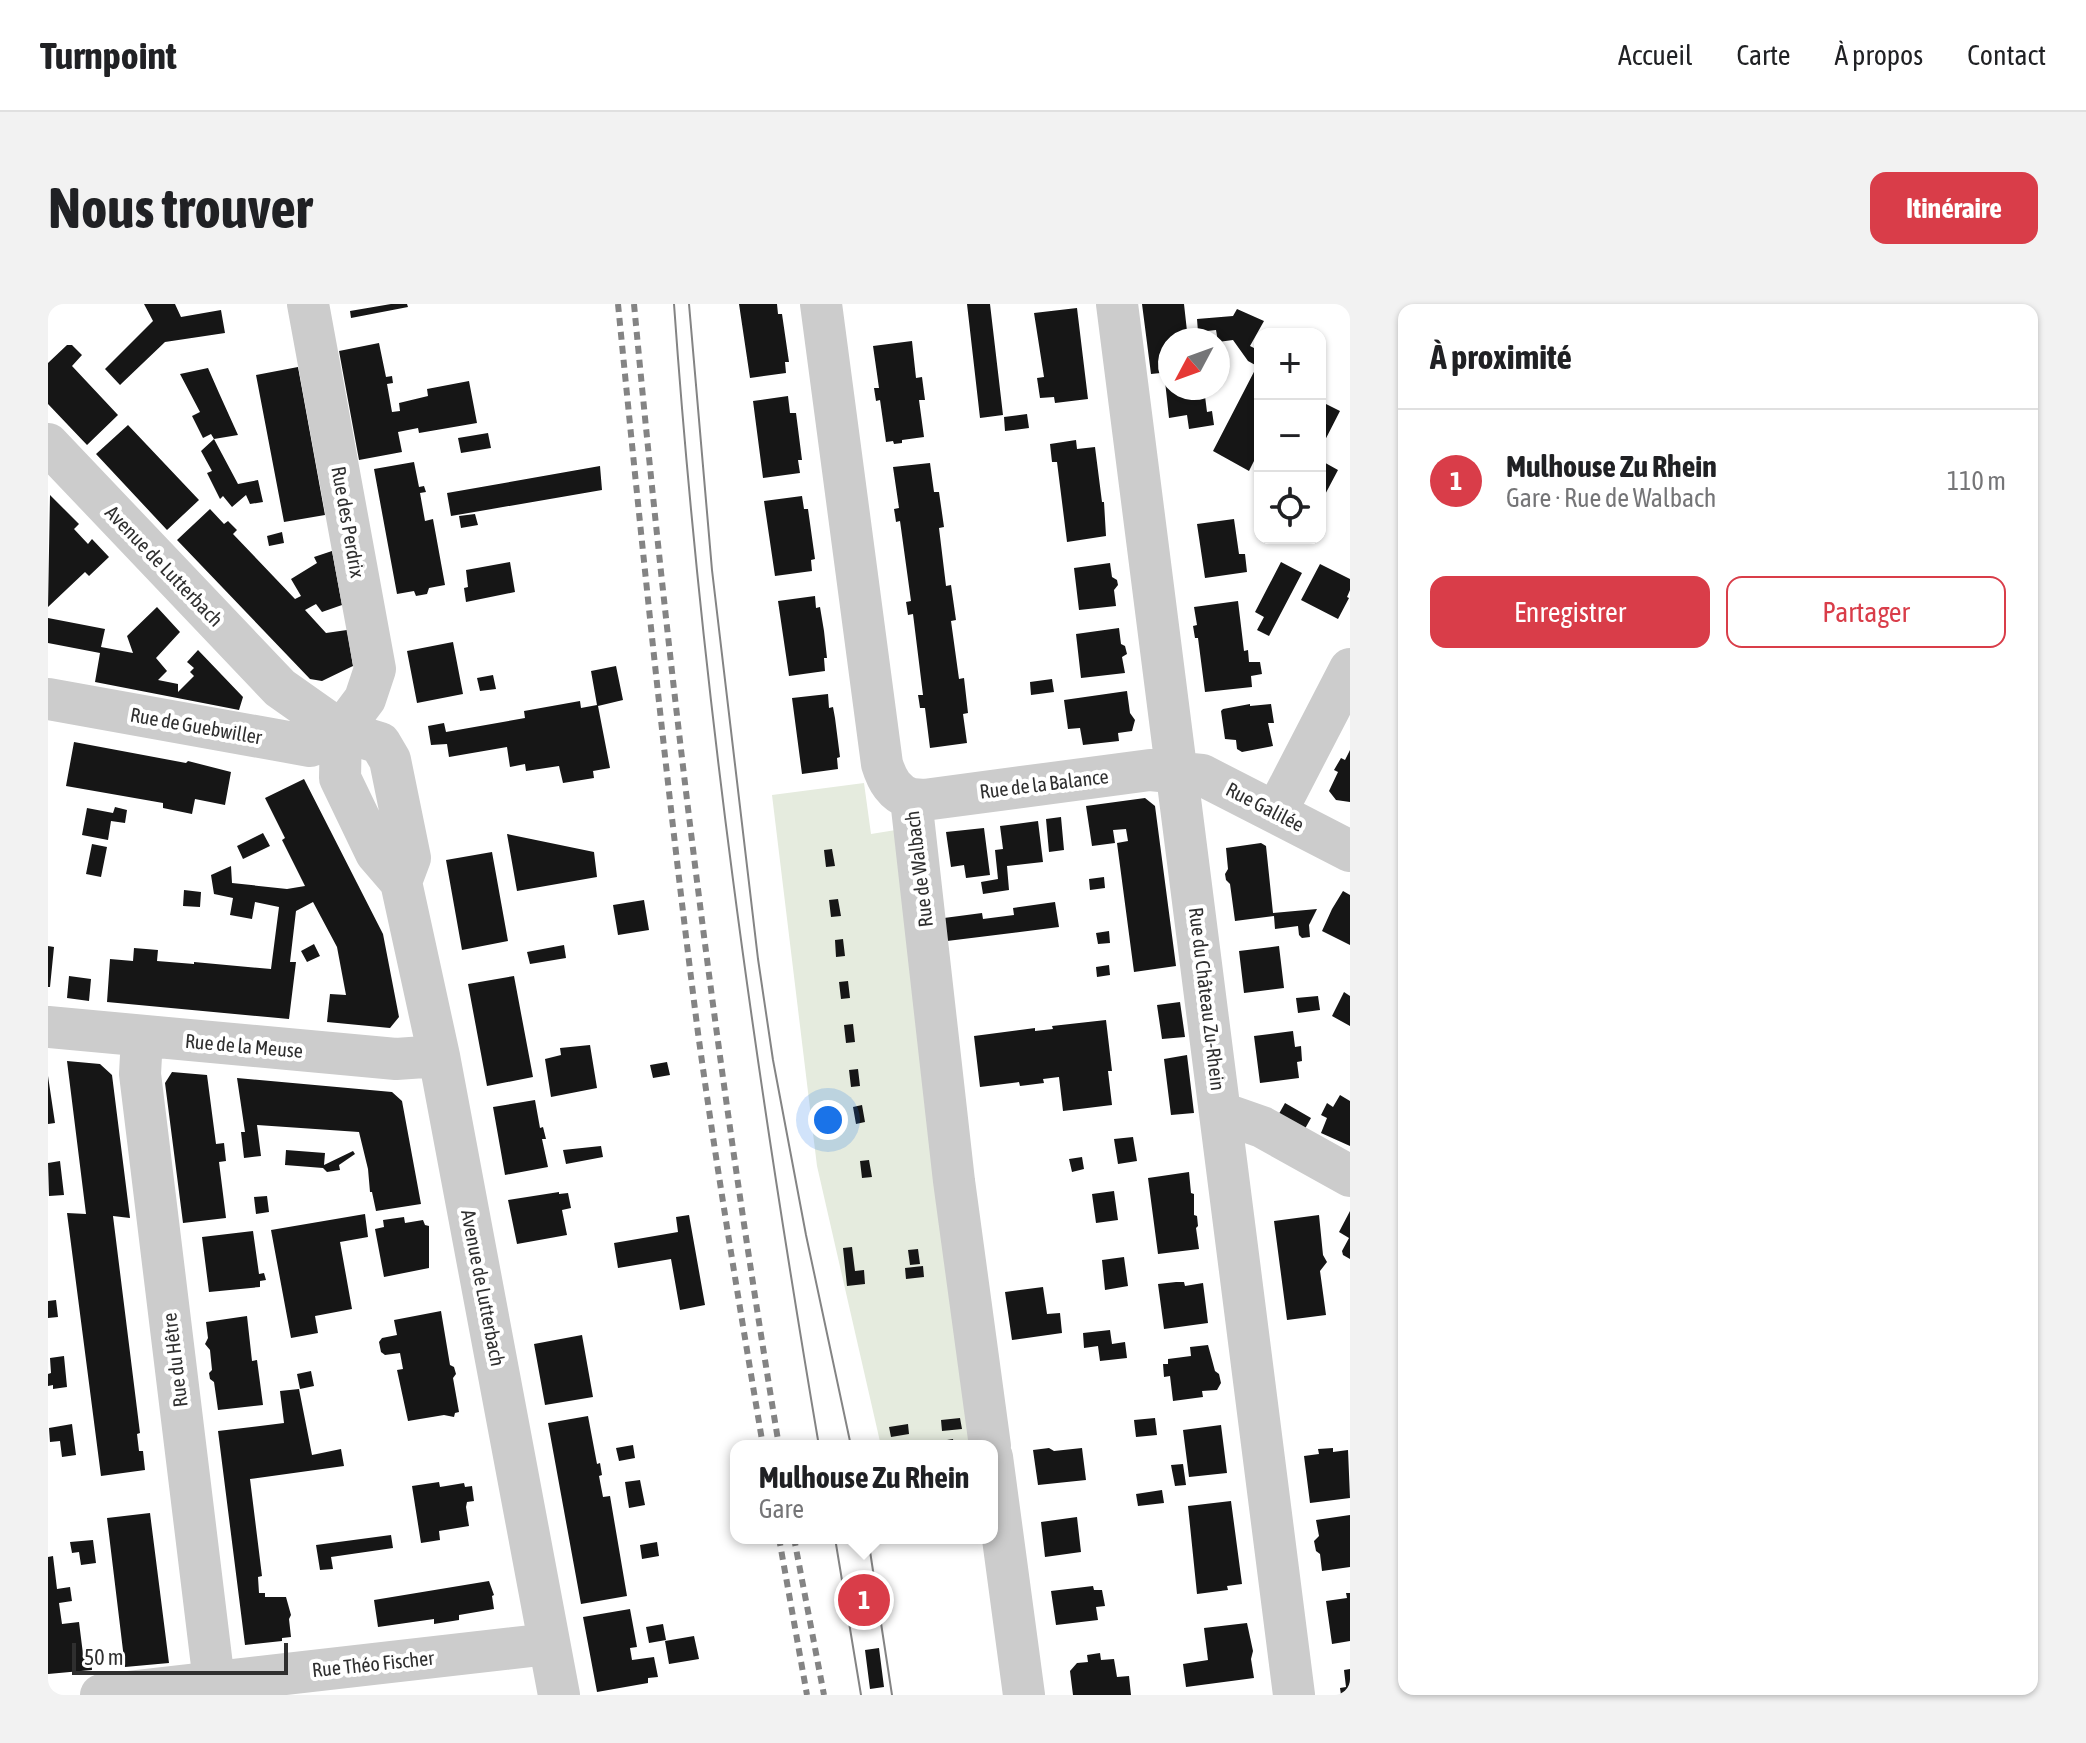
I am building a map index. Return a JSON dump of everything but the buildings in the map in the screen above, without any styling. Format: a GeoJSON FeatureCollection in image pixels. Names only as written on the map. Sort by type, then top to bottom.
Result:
{"type":"FeatureCollection","features":[{"type":"Feature","properties":{"kind":"street","name":"Rue des Perdrix"},"geometry":{"type":"LineString","coordinates":[[308,304],[375,669],[365,699],[341,731]]}},
{"type":"Feature","properties":{"kind":"street","name":"Rue de Walbach"},"geometry":{"type":"LineString","coordinates":[[821,304],[882,764],[894,789],[911,799],[954,1181],[989,1440]]}},
{"type":"Feature","properties":{"kind":"street","name":"Rue du Château Zu-Rhein"},"geometry":{"type":"LineString","coordinates":[[1117,304],[1294,1695]]}},
{"type":"Feature","properties":{"kind":"street","name":"Avenue de Lutterbach"},"geometry":{"type":"LineString","coordinates":[[48,444],[280,688],[341,731],[380,743],[390,760],[410,858],[401,882],[439,1056],[559,1695]]}},
{"type":"Feature","properties":{"kind":"street"},"geometry":{"type":"LineString","coordinates":[[1276,812],[1350,669]]}},
{"type":"Feature","properties":{"kind":"street"},"geometry":{"type":"LineString","coordinates":[[263,738],[280,688]]}},
{"type":"Feature","properties":{"kind":"street","name":"Rue de Guebwiller"},"geometry":{"type":"LineString","coordinates":[[48,699],[310,746],[341,731]]}},
{"type":"Feature","properties":{"kind":"street","name":"Rue de la Balance"},"geometry":{"type":"LineString","coordinates":[[911,799],[924,800],[1150,770],[1177,774]]}},
{"type":"Feature","properties":{"kind":"street","name":"Rue Galilée"},"geometry":{"type":"LineString","coordinates":[[1177,774],[1202,775],[1350,851]]}},
{"type":"Feature","properties":{"kind":"street","name":"Rue de la Meuse"},"geometry":{"type":"LineString","coordinates":[[48,1027],[396,1059],[439,1056]]}},
{"type":"Feature","properties":{"kind":"street","name":"Rue du Hêtre"},"geometry":{"type":"LineString","coordinates":[[142,1037],[140,1074],[214,1682]]}},
{"type":"Feature","properties":{"kind":"street"},"geometry":{"type":"LineString","coordinates":[[1222,1113],[1262,1127],[1350,1176]]}},
{"type":"Feature","properties":{"kind":"street"},"geometry":{"type":"LineString","coordinates":[[998,1502],[1024,1695]]}},
{"type":"Feature","properties":{"kind":"street","name":"Rue Théo Fischer"},"geometry":{"type":"LineString","coordinates":[[101,1695],[549,1644]]}},
{"type":"Feature","properties":{"kind":"shaded area"},"geometry":{"type":"Polygon","coordinates":[[[864,783],[871,834],[902,829],[980,1440],[880,1440],[817,1166],[772,795],[864,783]]]}},
{"type":"Feature","properties":{"kind":"tram line"},"geometry":{"type":"LineString","coordinates":[[674,304],[699,591],[733,877],[773,1162],[818,1440]]}},
{"type":"Feature","properties":{"kind":"tram line"},"geometry":{"type":"LineString","coordinates":[[689,304],[712,570],[758,959],[773,1060],[806,1235],[850,1440]]}},
{"type":"Feature","properties":{"kind":"tram line"},"geometry":{"type":"LineString","coordinates":[[836,1544],[861,1695]]}},
{"type":"Feature","properties":{"kind":"tram line"},"geometry":{"type":"LineString","coordinates":[[869,1544],[892,1695]]}},
{"type":"Feature","properties":{"kind":"railway"},"geometry":{"type":"LineString","coordinates":[[618,304],[655,668],[698,1033],[762,1440]]}},
{"type":"Feature","properties":{"kind":"railway"},"geometry":{"type":"LineString","coordinates":[[634,304],[696,876],[735,1161],[778,1440]]}},
{"type":"Feature","properties":{"kind":"railway"},"geometry":{"type":"LineString","coordinates":[[780,1544],[807,1695]]}},
{"type":"Feature","properties":{"kind":"railway"},"geometry":{"type":"LineString","coordinates":[[795,1544],[824,1695]]}},
{"type":"Feature","properties":{"kind":"place","name":"Mulhouse Zu Rhein"},"geometry":{"type":"Point","coordinates":[864,1600]}}]}
